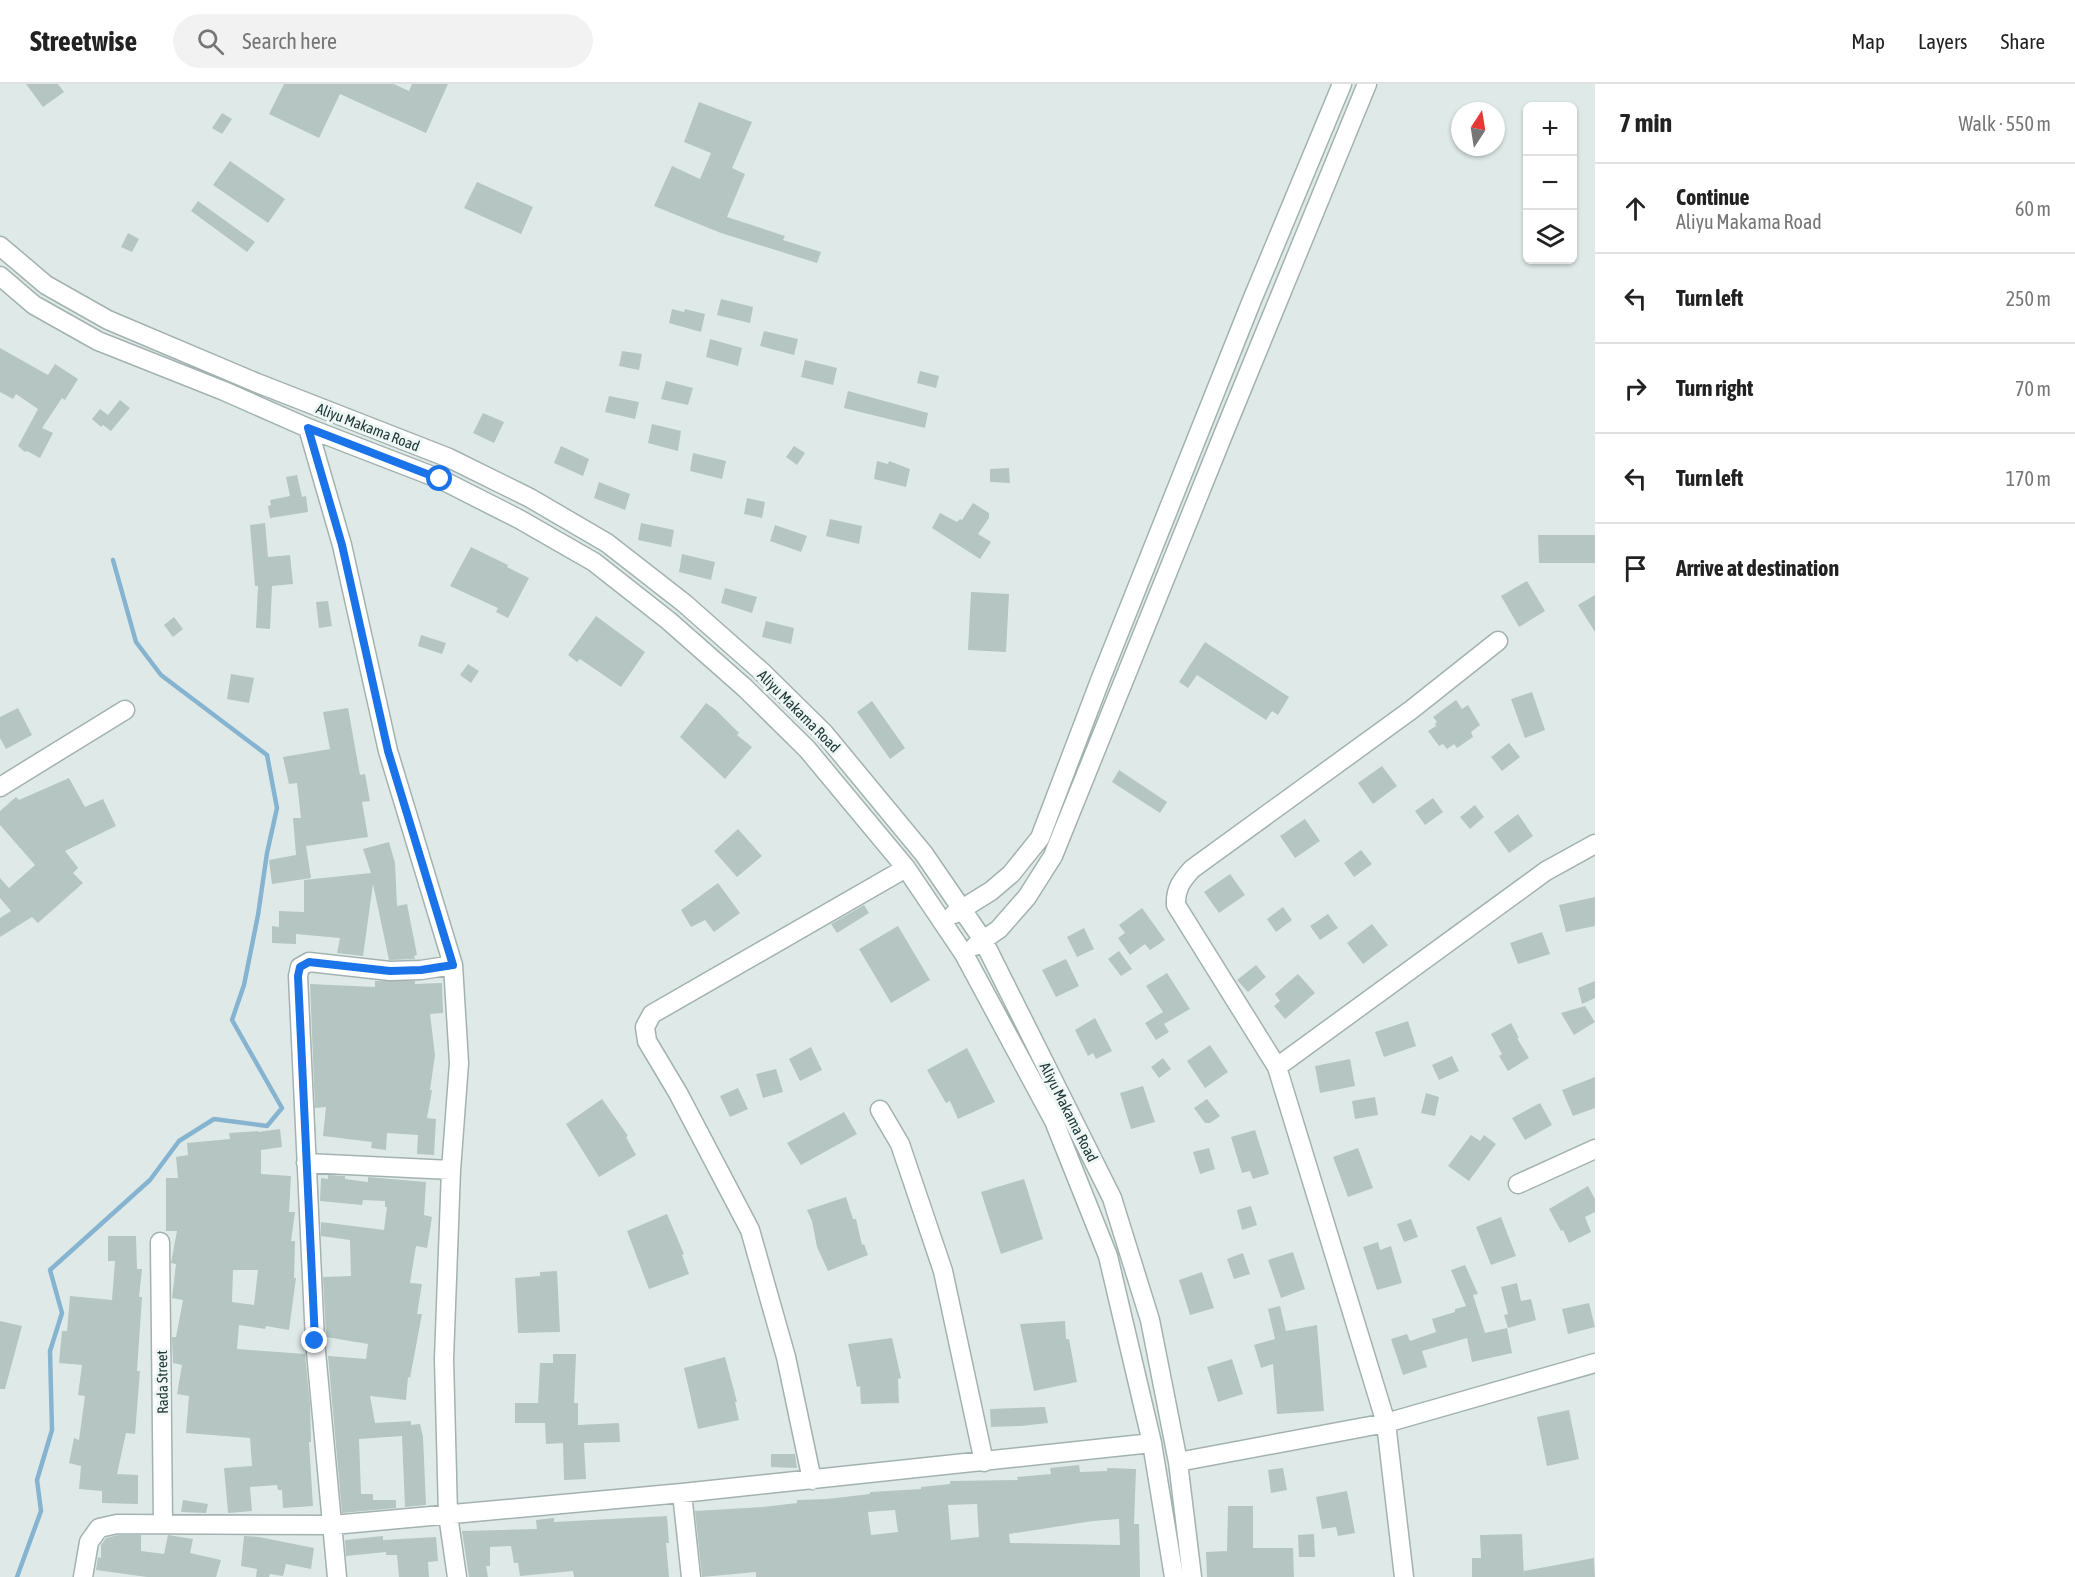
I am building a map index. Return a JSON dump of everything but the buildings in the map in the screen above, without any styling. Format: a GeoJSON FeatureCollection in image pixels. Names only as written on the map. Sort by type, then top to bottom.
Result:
{"type":"FeatureCollection","features":[{"type":"Feature","properties":{"kind":"street"},"geometry":{"type":"LineString","coordinates":[[943,922],[991,891],[1011,874],[1040,838],[1203,423],[1342,84]]}},
{"type":"Feature","properties":{"kind":"street"},"geometry":{"type":"LineString","coordinates":[[964,954],[999,929],[1027,897],[1053,856],[1367,84]]}},
{"type":"Feature","properties":{"kind":"street","name":"Aliyu Makama Road"},"geometry":{"type":"LineString","coordinates":[[0,246],[46,285],[108,320],[257,383],[449,458],[530,498],[607,543],[684,603],[761,671],[824,733],[924,855],[983,940],[1112,1198],[1150,1320],[1178,1462],[1192,1577]]}},
{"type":"Feature","properties":{"kind":"street","name":"Aliyu Makama Road"},"geometry":{"type":"LineString","coordinates":[[0,276],[34,304],[98,341],[224,391],[308,428],[440,479],[519,519],[594,562],[669,621],[745,688],[807,749],[906,868],[943,922],[964,954],[1054,1121],[1108,1256],[1152,1443],[1174,1577]]}},
{"type":"Feature","properties":{"kind":"street"},"geometry":{"type":"LineString","coordinates":[[308,428],[342,545],[388,751],[453,965],[459,1063],[451,1170],[444,1359],[448,1515],[457,1577]]}},
{"type":"Feature","properties":{"kind":"street"},"geometry":{"type":"LineString","coordinates":[[1404,1577],[1386,1423],[1277,1067],[1176,905],[1176,896],[1181,881],[1192,869],[1411,710],[1498,642]]}},
{"type":"Feature","properties":{"kind":"street"},"geometry":{"type":"LineString","coordinates":[[0,788],[125,710]]}},
{"type":"Feature","properties":{"kind":"street"},"geometry":{"type":"LineString","coordinates":[[1277,1067],[1546,871],[1595,844]]}},
{"type":"Feature","properties":{"kind":"street"},"geometry":{"type":"LineString","coordinates":[[812,1480],[786,1357],[750,1230],[678,1093],[647,1041],[645,1027],[652,1014],[906,868]]}},
{"type":"Feature","properties":{"kind":"street"},"geometry":{"type":"LineString","coordinates":[[337,1577],[315,1341],[298,976],[300,967],[309,962],[390,971],[421,970],[453,965]]}},
{"type":"Feature","properties":{"kind":"street"},"geometry":{"type":"LineString","coordinates":[[880,1110],[900,1144],[943,1271],[984,1462]]}},
{"type":"Feature","properties":{"kind":"street"},"geometry":{"type":"LineString","coordinates":[[1518,1184],[1595,1149]]}},
{"type":"Feature","properties":{"kind":"street"},"geometry":{"type":"LineString","coordinates":[[306,1162],[451,1170]]}},
{"type":"Feature","properties":{"kind":"street","name":"Rada Street"},"geometry":{"type":"LineString","coordinates":[[160,1242],[163,1523]]}},
{"type":"Feature","properties":{"kind":"street"},"geometry":{"type":"LineString","coordinates":[[1178,1462],[1386,1423],[1595,1363]]}},
{"type":"Feature","properties":{"kind":"street"},"geometry":{"type":"LineString","coordinates":[[83,1577],[89,1542],[99,1528],[117,1524],[333,1525],[812,1480],[1152,1443]]}},
{"type":"Feature","properties":{"kind":"street"},"geometry":{"type":"LineString","coordinates":[[682,1493],[691,1577]]}},
{"type":"Feature","properties":{"kind":"waterway"},"geometry":{"type":"LineString","coordinates":[[17,1577],[41,1511],[37,1480],[52,1430],[50,1351],[62,1313],[50,1270],[150,1180],[179,1141],[214,1119],[267,1126],[282,1108],[232,1020],[244,985],[277,808],[267,755],[161,675],[136,642],[113,560]]}},
{"type":"Feature","properties":{"kind":"route"},"geometry":{"type":"LineString","coordinates":[[315,1341],[298,976],[300,967],[309,962],[390,971],[421,970],[453,965],[388,751],[342,545],[308,428],[440,479]]}}]}
